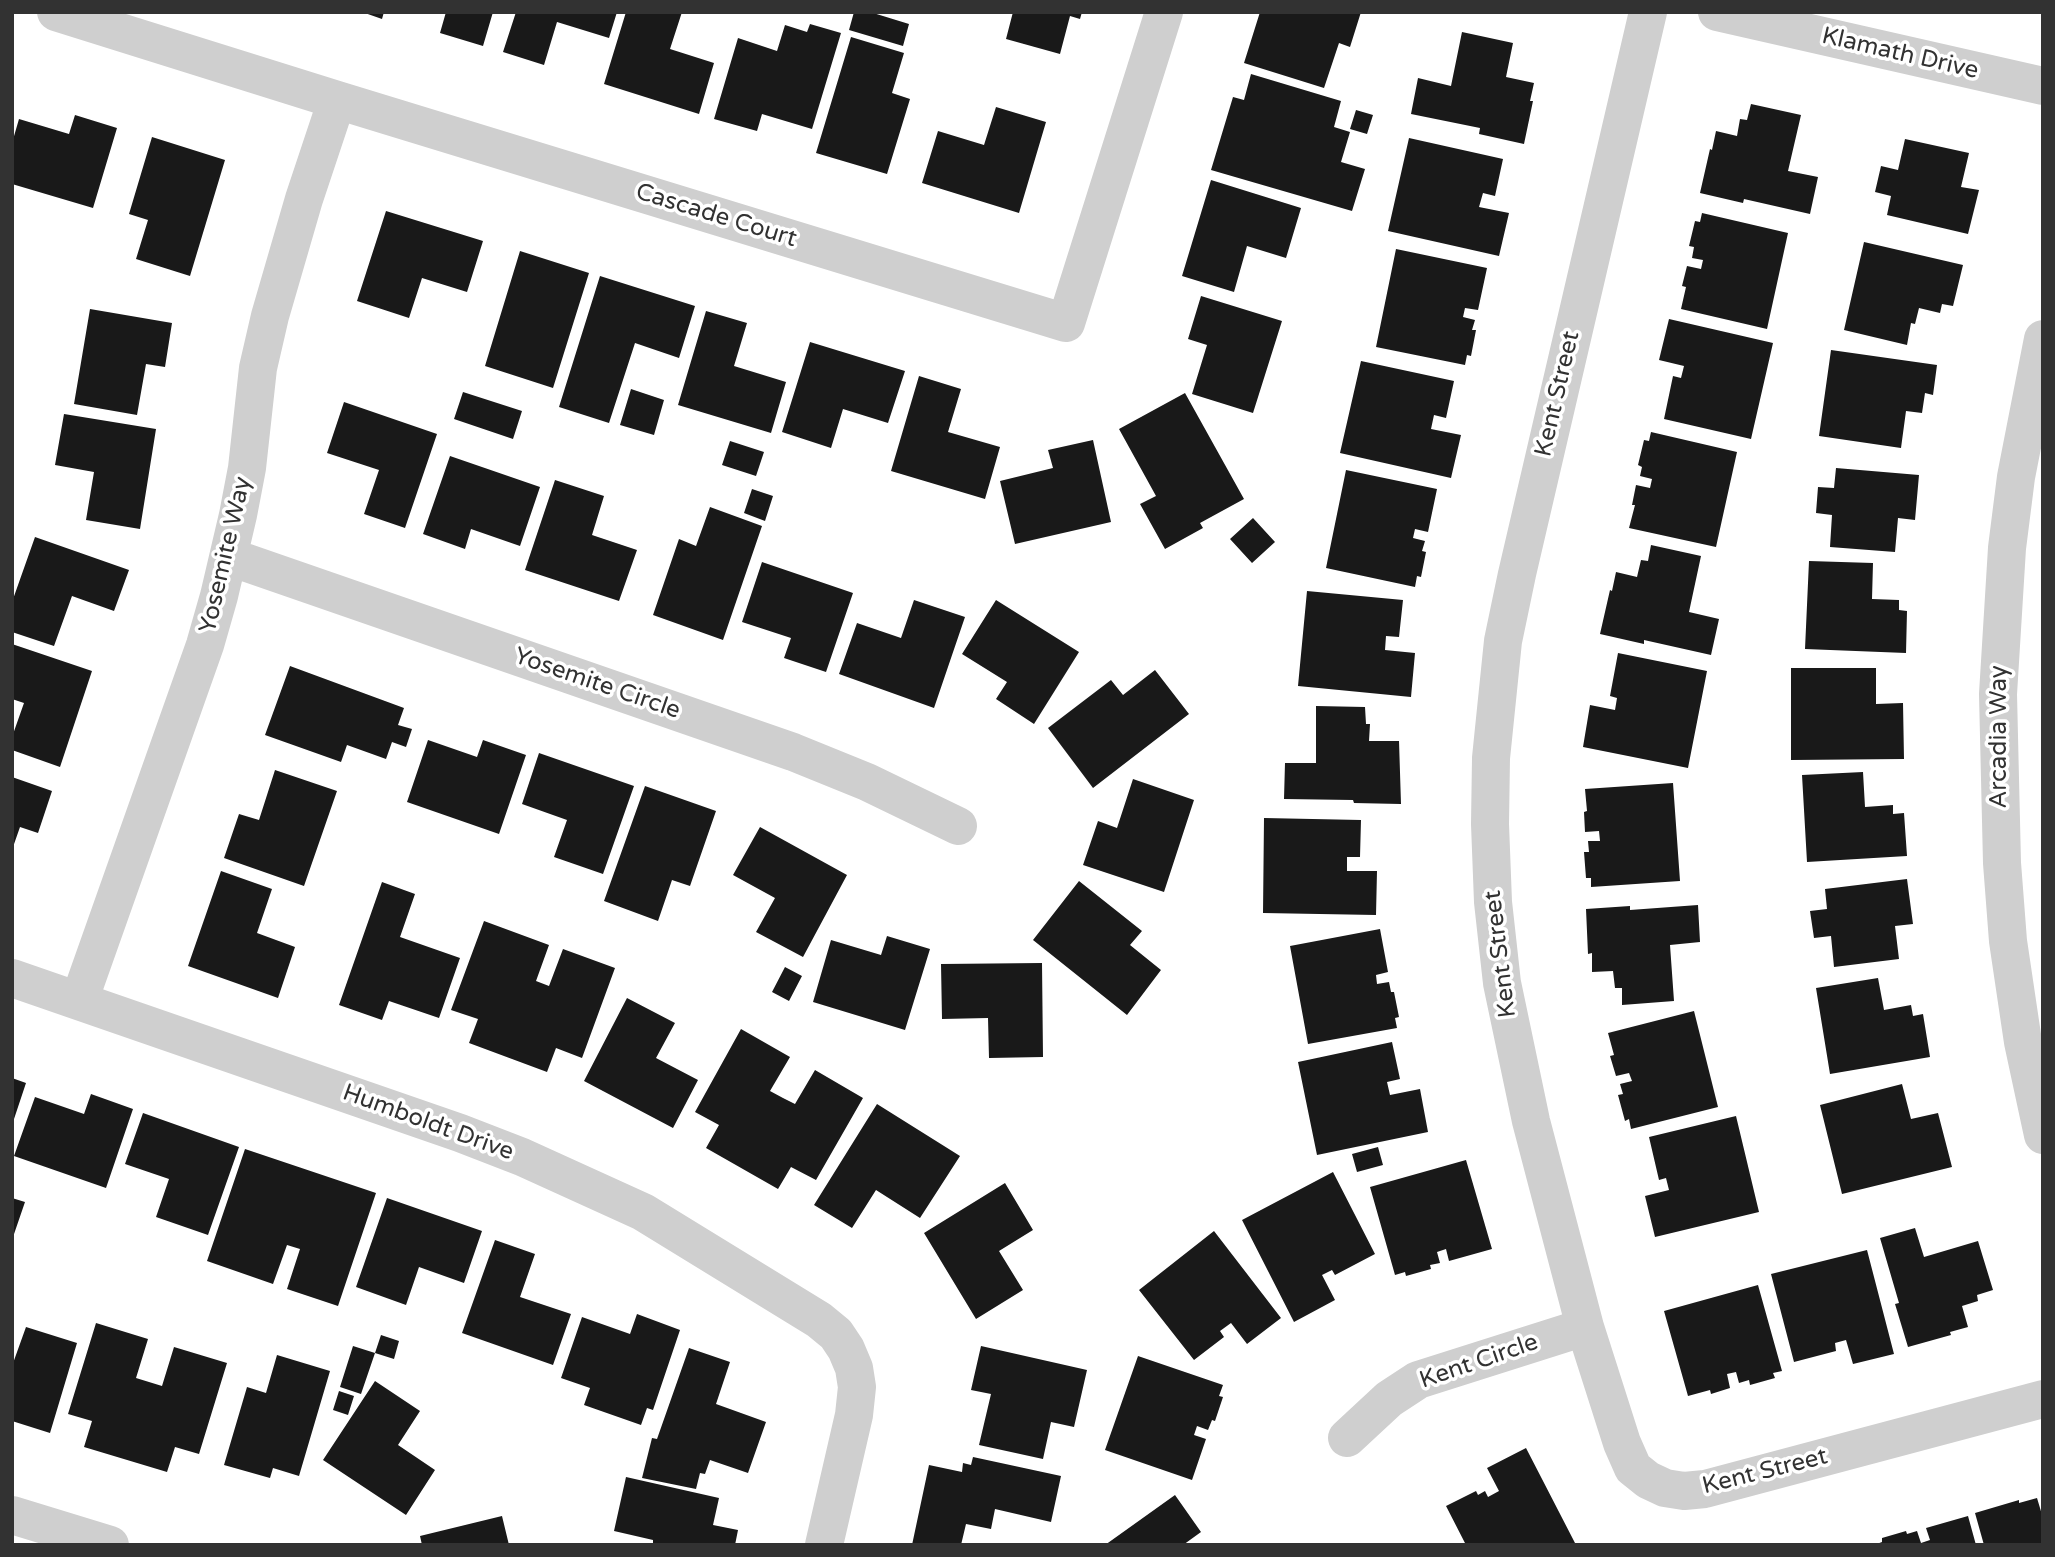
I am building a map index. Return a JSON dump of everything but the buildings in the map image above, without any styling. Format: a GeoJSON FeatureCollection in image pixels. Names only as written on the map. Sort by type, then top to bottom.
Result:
{"type":"FeatureCollection","features":[{"type":"Feature","properties":{"kind":"street","name":"Cascade Court"},"geometry":{"type":"LineString","coordinates":[[57,12],[1066,323],[1164,12]]}},
{"type":"Feature","properties":{"kind":"street","name":"Kent Street"},"geometry":{"type":"LineString","coordinates":[[1648,12],[1517,574],[1503,641],[1491,758],[1493,902],[1502,983],[1531,1121],[1585,1327],[1622,1443],[1633,1468],[1648,1480],[1665,1488],[1684,1491],[1705,1489],[2043,1399]]}},
{"type":"Feature","properties":{"kind":"street","name":"Klamath Drive"},"geometry":{"type":"LineString","coordinates":[[1717,12],[2043,86]]}},
{"type":"Feature","properties":{"kind":"street","name":"Yosemite Way"},"geometry":{"type":"LineString","coordinates":[[79,1001],[205,645],[230,557],[247,468],[258,368],[270,316],[300,212],[337,100]]}},
{"type":"Feature","properties":{"kind":"street","name":"Arcadia Way"},"geometry":{"type":"LineString","coordinates":[[2043,339],[2014,489],[2003,602],[1998,707],[2001,836],[2008,941],[2023,1042],[2043,1135]]}},
{"type":"Feature","properties":{"kind":"street","name":"Yosemite Circle"},"geometry":{"type":"LineString","coordinates":[[230,557],[793,752],[854,777],[958,826]]}},
{"type":"Feature","properties":{"kind":"street","name":"Humboldt Drive"},"geometry":{"type":"LineString","coordinates":[[12,978],[460,1133],[522,1157],[643,1212],[819,1320],[836,1334],[846,1349],[854,1368],[856,1387],[853,1415],[824,1545]]}},
{"type":"Feature","properties":{"kind":"street","name":"Kent Circle"},"geometry":{"type":"LineString","coordinates":[[1347,1437],[1388,1399],[1418,1380],[1585,1327]]}},
{"type":"Feature","properties":{"kind":"street"},"geometry":{"type":"LineString","coordinates":[[12,1515],[110,1545]]}}]}
